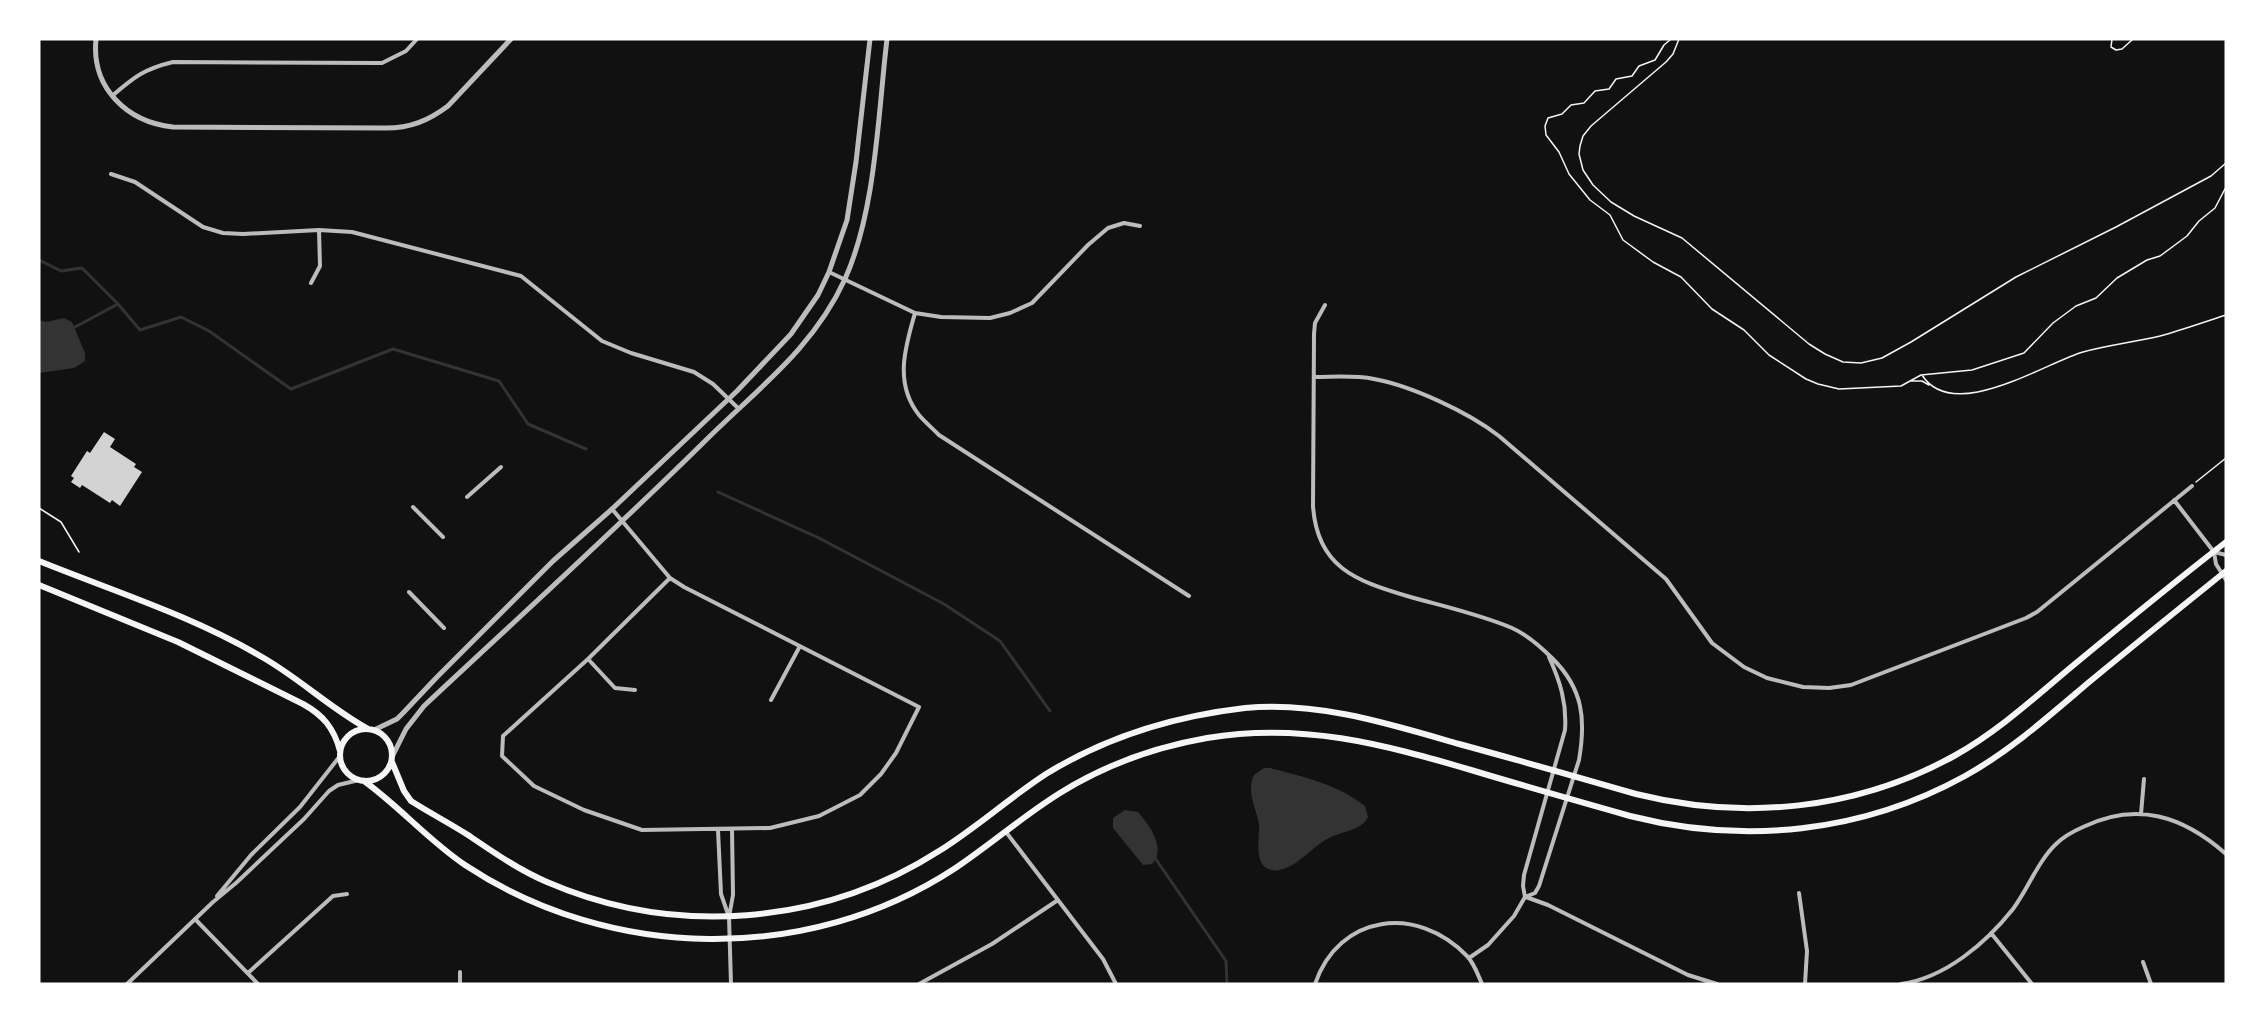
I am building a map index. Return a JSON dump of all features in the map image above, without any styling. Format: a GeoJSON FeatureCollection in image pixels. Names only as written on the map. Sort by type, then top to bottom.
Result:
{"type":"FeatureCollection","features":[{"type":"Feature","properties":{"kind":"main road"},"geometry":{"type":"LineString","coordinates":[[39,561],[186,620],[240,645],[289,674],[339,712],[388,740],[392,759],[404,791],[411,801],[504,859],[546,881],[596,900],[630,909],[672,915],[729,917],[816,904],[845,896],[896,876],[940,851],[1020,793],[1072,759],[1117,739],[1184,719],[1243,709],[1266,707],[1321,711],[1374,720],[1678,804],[1747,810],[1821,803],[1892,784],[1955,756],[1996,728],[2226,542]]}},
{"type":"Feature","properties":{"kind":"main road"},"geometry":{"type":"LineString","coordinates":[[39,585],[178,642],[313,710],[328,723],[345,771],[385,796],[421,831],[450,854],[519,895],[589,922],[616,929],[670,938],[730,940],[811,928],[878,908],[953,870],[1059,793],[1106,768],[1166,747],[1238,734],[1291,732],[1342,737],[1398,748],[1548,793],[1674,826],[1747,833],[1825,826],[1900,806],[1966,776],[2010,747],[2225,575]]}},
{"type":"Feature","properties":{"kind":"main road"},"geometry":{"type":"LineString","coordinates":[[340,753],[344,742],[350,735],[358,730],[371,729]]}},
{"type":"Feature","properties":{"kind":"main road"},"geometry":{"type":"LineString","coordinates":[[362,781],[375,780],[384,775],[392,759]]}},
{"type":"Feature","properties":{"kind":"street"},"geometry":{"type":"LineString","coordinates":[[96,39],[99,72],[111,97],[139,119],[159,126],[401,128],[424,121],[448,106],[511,39]]}},
{"type":"Feature","properties":{"kind":"street"},"geometry":{"type":"LineString","coordinates":[[111,97],[150,67],[173,62],[382,63],[405,51],[417,39]]}},
{"type":"Feature","properties":{"kind":"street"},"geometry":{"type":"LineString","coordinates":[[371,729],[397,719],[553,561],[612,509],[791,334],[818,295],[844,230],[851,195],[870,39]]}},
{"type":"Feature","properties":{"kind":"street"},"geometry":{"type":"LineString","coordinates":[[392,759],[406,729],[424,706],[622,523],[738,408],[790,362],[805,344],[845,279],[860,235],[868,198],[887,39]]}},
{"type":"Feature","properties":{"kind":"street"},"geometry":{"type":"LineString","coordinates":[[111,174],[135,182],[203,227],[223,233],[319,230],[352,232],[521,276],[602,341],[631,353],[694,372],[713,384],[738,408]]}},
{"type":"Feature","properties":{"kind":"street"},"geometry":{"type":"LineString","coordinates":[[829,272],[915,313],[941,317],[990,318],[1010,313],[1032,303],[1088,245],[1108,228],[1124,223],[1140,226]]}},
{"type":"Feature","properties":{"kind":"street"},"geometry":{"type":"LineString","coordinates":[[311,283],[320,266],[319,230]]}},
{"type":"Feature","properties":{"kind":"street"},"geometry":{"type":"LineString","coordinates":[[1326,305],[1315,324],[1314,517],[1321,540],[1333,559],[1348,573],[1368,584],[1499,623],[1526,636],[1547,653],[1567,675],[1580,707],[1582,739],[1575,777],[1545,874],[1535,892],[1525,897],[1503,930],[1488,945],[1469,958]]}},
{"type":"Feature","properties":{"kind":"street"},"geometry":{"type":"LineString","coordinates":[[915,313],[904,352],[903,372],[907,391],[918,414],[939,435],[1189,596]]}},
{"type":"Feature","properties":{"kind":"street"},"geometry":{"type":"LineString","coordinates":[[1314,377],[1361,377],[1396,384],[1479,422],[1499,436],[1666,579],[1704,633],[1722,652],[1756,673],[1779,682],[1803,687],[1828,688],[1863,682],[2026,618],[2037,612],[2192,486]]}},
{"type":"Feature","properties":{"kind":"street"},"geometry":{"type":"LineString","coordinates":[[467,497],[501,467]]}},
{"type":"Feature","properties":{"kind":"street"},"geometry":{"type":"LineString","coordinates":[[2174,500],[2214,552],[2225,575]]}},
{"type":"Feature","properties":{"kind":"street"},"geometry":{"type":"LineString","coordinates":[[412,507],[443,537]]}},
{"type":"Feature","properties":{"kind":"street"},"geometry":{"type":"LineString","coordinates":[[612,509],[670,578],[919,707],[896,753],[881,774],[860,795],[819,816],[770,828],[642,830],[584,810],[534,786],[502,756],[503,736],[588,659],[670,578]]}},
{"type":"Feature","properties":{"kind":"street"},"geometry":{"type":"LineString","coordinates":[[2214,552],[2226,555]]}},
{"type":"Feature","properties":{"kind":"street"},"geometry":{"type":"LineString","coordinates":[[409,592],[444,628]]}},
{"type":"Feature","properties":{"kind":"street"},"geometry":{"type":"LineString","coordinates":[[771,700],[800,646]]}},
{"type":"Feature","properties":{"kind":"street"},"geometry":{"type":"LineString","coordinates":[[1525,897],[1524,875],[1555,771],[1566,717],[1561,685],[1547,653]]}},
{"type":"Feature","properties":{"kind":"street"},"geometry":{"type":"LineString","coordinates":[[588,659],[615,688],[635,690]]}},
{"type":"Feature","properties":{"kind":"street"},"geometry":{"type":"LineString","coordinates":[[213,902],[250,855],[305,802],[340,753]]}},
{"type":"Feature","properties":{"kind":"street"},"geometry":{"type":"LineString","coordinates":[[2141,814],[2144,779]]}},
{"type":"Feature","properties":{"kind":"street"},"geometry":{"type":"LineString","coordinates":[[127,984],[304,819],[329,791],[338,785],[362,781]]}},
{"type":"Feature","properties":{"kind":"street"},"geometry":{"type":"LineString","coordinates":[[1901,984],[1929,976],[1956,963],[1991,933],[2013,908],[2056,844],[2097,820],[2141,814],[2156,815],[2182,823],[2206,837],[2226,854]]}},
{"type":"Feature","properties":{"kind":"street"},"geometry":{"type":"LineString","coordinates":[[731,984],[729,917],[733,895],[732,829]]}},
{"type":"Feature","properties":{"kind":"street"},"geometry":{"type":"LineString","coordinates":[[718,830],[721,894],[729,917]]}},
{"type":"Feature","properties":{"kind":"street"},"geometry":{"type":"LineString","coordinates":[[1006,831],[1103,959],[1116,984]]}},
{"type":"Feature","properties":{"kind":"street"},"geometry":{"type":"LineString","coordinates":[[1799,893],[1805,933],[1805,984]]}},
{"type":"Feature","properties":{"kind":"street"},"geometry":{"type":"LineString","coordinates":[[248,973],[333,896],[347,894]]}},
{"type":"Feature","properties":{"kind":"street"},"geometry":{"type":"LineString","coordinates":[[1525,897],[1548,905],[1688,975],[1717,984]]}},
{"type":"Feature","properties":{"kind":"street"},"geometry":{"type":"LineString","coordinates":[[919,984],[992,944],[1058,900]]}},
{"type":"Feature","properties":{"kind":"street"},"geometry":{"type":"LineString","coordinates":[[195,919],[258,984]]}},
{"type":"Feature","properties":{"kind":"street"},"geometry":{"type":"LineString","coordinates":[[1315,984],[1327,957],[1341,942],[1359,931],[1380,924],[1403,923],[1426,928],[1448,939],[1469,958],[1482,984]]}},
{"type":"Feature","properties":{"kind":"street"},"geometry":{"type":"LineString","coordinates":[[1991,933],[2032,984]]}},
{"type":"Feature","properties":{"kind":"street"},"geometry":{"type":"LineString","coordinates":[[2143,962],[2151,984]]}},
{"type":"Feature","properties":{"kind":"street"},"geometry":{"type":"LineString","coordinates":[[460,972],[460,984]]}},
{"type":"Feature","properties":{"kind":"path"},"geometry":{"type":"LineString","coordinates":[[1671,39],[1664,45],[1655,60],[1639,66],[1632,76],[1616,79],[1609,89],[1595,91],[1584,103],[1571,105],[1562,114],[1546,121],[1546,135],[1559,152],[1569,174],[1590,200],[1606,211],[1623,240],[1653,262],[1681,277],[1712,309],[1744,330],[1769,355],[1818,384],[1846,390],[1901,386],[1921,375],[1972,370],[2024,353],[2053,322],[2076,306],[2096,298],[2117,278],[2147,260],[2160,256],[2182,240],[2199,221],[2215,208],[2226,187]]}},
{"type":"Feature","properties":{"kind":"path"},"geometry":{"type":"LineString","coordinates":[[1679,39],[1677,48],[1666,62],[1605,113],[1583,136],[1579,154],[1583,170],[1593,185],[1611,202],[1634,216],[1682,238],[1809,344],[1843,362],[1872,361],[1895,352],[2016,277],[2211,176],[2226,163]]}},
{"type":"Feature","properties":{"kind":"path"},"geometry":{"type":"LineString","coordinates":[[2047,39],[2055,39]]}},
{"type":"Feature","properties":{"kind":"path"},"geometry":{"type":"LineString","coordinates":[[2112,39],[2112,47],[2119,50],[2133,39]]}},
{"type":"Feature","properties":{"kind":"path"},"geometry":{"type":"LineString","coordinates":[[1910,381],[1922,381],[1935,389],[1966,393],[2005,386],[2080,353],[2159,336],[2226,315]]}},
{"type":"Feature","properties":{"kind":"path"},"geometry":{"type":"LineString","coordinates":[[1921,375],[1935,389]]}},
{"type":"Feature","properties":{"kind":"path"},"geometry":{"type":"LineString","coordinates":[[2192,486],[2226,458]]}},
{"type":"Feature","properties":{"kind":"path"},"geometry":{"type":"LineString","coordinates":[[39,508],[61,522],[78,552]]}},
{"type":"Feature","properties":{"kind":"shaded area"},"geometry":{"type":"Polygon","coordinates":[[[64,318],[72,322],[85,353],[85,361],[74,368],[39,373],[39,320],[46,322],[64,318]]]}},
{"type":"Feature","properties":{"kind":"shaded area"},"geometry":{"type":"Polygon","coordinates":[[[1264,768],[1308,778],[1343,792],[1365,806],[1368,817],[1356,828],[1323,841],[1289,867],[1279,870],[1268,869],[1260,859],[1259,824],[1251,787],[1254,775],[1264,768]]]}},
{"type":"Feature","properties":{"kind":"shaded area"},"geometry":{"type":"Polygon","coordinates":[[[1125,810],[1138,812],[1155,837],[1158,851],[1152,864],[1143,865],[1113,828],[1113,818],[1125,810]]]}},
{"type":"Feature","properties":{"kind":"building"},"geometry":{"type":"Polygon","coordinates":[[[104,432],[115,439],[110,447],[136,464],[134,467],[142,472],[120,506],[112,500],[110,503],[82,485],[80,488],[71,482],[74,478],[71,476],[87,451],[90,453],[104,432]]]}},
{"type":"Feature","properties":{"kind":"waterway"},"geometry":{"type":"LineString","coordinates":[[39,260],[61,271],[82,268],[118,304]]}},
{"type":"Feature","properties":{"kind":"waterway"},"geometry":{"type":"LineString","coordinates":[[75,327],[118,304],[140,330],[181,317],[209,331],[291,389],[393,349],[499,381],[528,424],[586,449]]}},
{"type":"Feature","properties":{"kind":"waterway"},"geometry":{"type":"LineString","coordinates":[[718,492],[819,538],[944,604],[1000,641],[1050,711]]}},
{"type":"Feature","properties":{"kind":"waterway"},"geometry":{"type":"LineString","coordinates":[[1155,858],[1226,961],[1227,984]]}}]}
